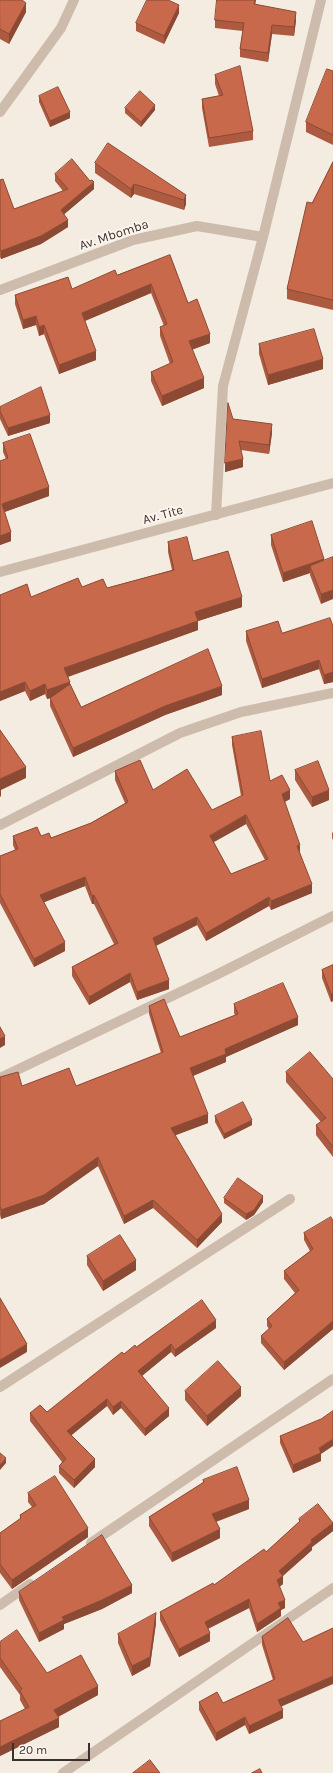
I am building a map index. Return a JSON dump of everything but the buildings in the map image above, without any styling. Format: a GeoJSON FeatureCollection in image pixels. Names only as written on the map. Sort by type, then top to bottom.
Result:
{"type":"FeatureCollection","features":[{"type":"Feature","properties":{"kind":"street"},"geometry":{"type":"LineString","coordinates":[[0,112],[61,28],[74,0]]}},
{"type":"Feature","properties":{"kind":"street"},"geometry":{"type":"LineString","coordinates":[[216,514],[223,386],[263,237],[321,0]]}},
{"type":"Feature","properties":{"kind":"street","name":"Av. Mbomba"},"geometry":{"type":"LineString","coordinates":[[0,290],[133,240],[197,226],[263,237]]}},
{"type":"Feature","properties":{"kind":"street","name":"Av. Tite"},"geometry":{"type":"LineString","coordinates":[[0,572],[333,483]]}},
{"type":"Feature","properties":{"kind":"street"},"geometry":{"type":"LineString","coordinates":[[0,825],[180,733],[241,712],[333,693]]}},
{"type":"Feature","properties":{"kind":"street"},"geometry":{"type":"LineString","coordinates":[[0,1078],[216,975],[333,916]]}},
{"type":"Feature","properties":{"kind":"street"},"geometry":{"type":"LineString","coordinates":[[0,1387],[290,1199]]}},
{"type":"Feature","properties":{"kind":"street"},"geometry":{"type":"LineString","coordinates":[[85,1547],[333,1379]]}},
{"type":"Feature","properties":{"kind":"street"},"geometry":{"type":"LineString","coordinates":[[0,1605],[39,1578]]}},
{"type":"Feature","properties":{"kind":"street"},"geometry":{"type":"LineString","coordinates":[[63,1773],[333,1588]]}}]}
